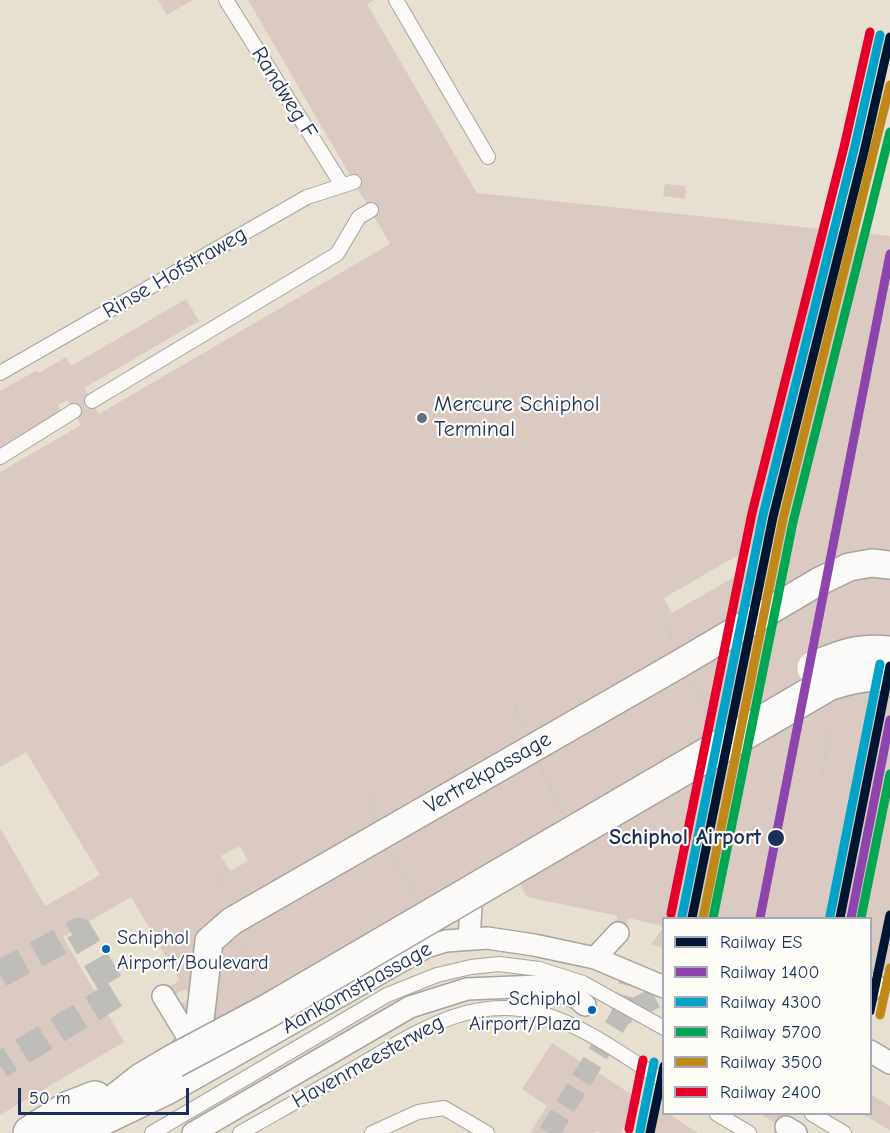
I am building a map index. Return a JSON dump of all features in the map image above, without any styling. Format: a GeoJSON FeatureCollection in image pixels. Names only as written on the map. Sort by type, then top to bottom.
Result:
{"type":"FeatureCollection","features":[{"type":"Feature","properties":{"kind":"main road"},"geometry":{"type":"LineString","coordinates":[[268,1011],[276,982],[808,671],[848,654],[874,651],[890,653]]}},
{"type":"Feature","properties":{"kind":"main road"},"geometry":{"type":"LineString","coordinates":[[71,1133],[154,1087],[192,1056],[828,684],[849,676],[890,676]]}},
{"type":"Feature","properties":{"kind":"main road"},"geometry":{"type":"LineString","coordinates":[[30,1133],[69,1108],[154,1087]]}},
{"type":"Feature","properties":{"kind":"street","name":"Vertrekpassage"},"geometry":{"type":"LineString","coordinates":[[192,1056],[199,1029],[208,941],[232,921],[818,582],[849,567],[872,563],[890,565]]}},
{"type":"Feature","properties":{"kind":"street"},"geometry":{"type":"LineString","coordinates":[[469,939],[471,907]]}},
{"type":"Feature","properties":{"kind":"street"},"geometry":{"type":"LineString","coordinates":[[595,958],[618,933]]}},
{"type":"Feature","properties":{"kind":"street","name":"Aankomstpassage"},"geometry":{"type":"LineString","coordinates":[[192,1056],[426,947],[446,941],[488,938],[595,958],[662,987]]}},
{"type":"Feature","properties":{"kind":"street"},"geometry":{"type":"LineString","coordinates":[[193,1133],[410,1007],[467,989],[539,986],[576,997],[585,1005]]}},
{"type":"Feature","properties":{"kind":"street"},"geometry":{"type":"LineString","coordinates":[[163,996],[192,1056]]}},
{"type":"Feature","properties":{"kind":"street"},"geometry":{"type":"LineString","coordinates":[[872,1052],[890,1063]]}},
{"type":"Feature","properties":{"kind":"street"},"geometry":{"type":"LineString","coordinates":[[85,1133],[154,1087]]}},
{"type":"Feature","properties":{"kind":"lane","name":"Randweg F"},"geometry":{"type":"LineString","coordinates":[[226,0],[348,184]]}},
{"type":"Feature","properties":{"kind":"lane"},"geometry":{"type":"LineString","coordinates":[[396,0],[488,157]]}},
{"type":"Feature","properties":{"kind":"lane","name":"Rinse Hofstraweg"},"geometry":{"type":"LineString","coordinates":[[0,373],[308,197],[348,184]]}},
{"type":"Feature","properties":{"kind":"lane"},"geometry":{"type":"LineString","coordinates":[[92,401],[337,254],[359,217],[370,210]]}},
{"type":"Feature","properties":{"kind":"lane"},"geometry":{"type":"LineString","coordinates":[[0,457],[74,411]]}},
{"type":"Feature","properties":{"kind":"lane","name":"Havenmeesterweg"},"geometry":{"type":"LineString","coordinates":[[152,1133],[387,995],[437,975],[471,967],[499,964],[539,969],[583,982],[662,1028]]}},
{"type":"Feature","properties":{"kind":"lane","name":"Havenmeesterweg"},"geometry":{"type":"LineString","coordinates":[[240,1133],[435,1022],[463,1013],[487,1009],[519,1008],[560,1020],[579,1028],[662,1080]]}},
{"type":"Feature","properties":{"kind":"lane"},"geometry":{"type":"LineString","coordinates":[[372,1133],[418,1112],[444,1108],[487,1133]]}},
{"type":"Feature","properties":{"kind":"lane"},"geometry":{"type":"LineString","coordinates":[[720,1115],[749,1133]]}},
{"type":"Feature","properties":{"kind":"lane"},"geometry":{"type":"LineString","coordinates":[[815,1115],[844,1133]]}},
{"type":"Feature","properties":{"kind":"path"},"geometry":{"type":"LineString","coordinates":[[822,775],[832,723]]}},
{"type":"Feature","properties":{"kind":"path"},"geometry":{"type":"LineString","coordinates":[[888,788],[890,779]]}},
{"type":"Feature","properties":{"kind":"building"},"geometry":{"type":"Polygon","coordinates":[[[158,0],[193,0],[167,15],[158,0]]]}},
{"type":"Feature","properties":{"kind":"building"},"geometry":{"type":"Polygon","coordinates":[[[248,0],[375,0],[367,4],[477,193],[890,236],[890,971],[881,969],[881,978],[872,982],[872,917],[662,917],[662,926],[628,918],[626,930],[615,924],[618,916],[527,897],[517,879],[211,1057],[180,1004],[190,998],[186,990],[170,999],[162,990],[179,979],[131,897],[63,937],[124,1042],[0,1115],[0,828],[45,906],[100,875],[26,752],[0,767],[0,472],[81,425],[67,400],[58,405],[61,411],[0,447],[0,391],[37,370],[39,373],[66,357],[71,366],[186,299],[199,321],[84,388],[99,414],[390,244],[248,0]],[[764,540],[664,598],[672,613],[772,555],[764,540]],[[240,846],[221,856],[230,871],[248,861],[240,846]]]}},
{"type":"Feature","properties":{"kind":"building"},"geometry":{"type":"Polygon","coordinates":[[[665,184],[686,186],[685,199],[663,196],[665,184]]]}},
{"type":"Feature","properties":{"kind":"building"},"geometry":{"type":"Polygon","coordinates":[[[662,929],[662,947],[651,945],[662,929]]]}},
{"type":"Feature","properties":{"kind":"building"},"geometry":{"type":"Polygon","coordinates":[[[552,1043],[642,1101],[620,1133],[596,1131],[595,1133],[530,1133],[547,1106],[522,1089],[552,1043]]]}},
{"type":"Feature","properties":{"kind":"building"},"geometry":{"type":"Polygon","coordinates":[[[872,1095],[890,1106],[890,1130],[864,1115],[872,1115],[872,1095]]]}},
{"type":"Feature","properties":{"kind":"building"},"geometry":{"type":"Polygon","coordinates":[[[657,1106],[662,1109],[662,1115],[671,1115],[698,1133],[639,1133],[657,1106]]]}},
{"type":"Feature","properties":{"kind":"building"},"geometry":{"type":"Polygon","coordinates":[[[762,1115],[782,1115],[793,1121],[788,1130],[762,1115]]]}},
{"type":"Feature","properties":{"kind":"tunnel"},"geometry":{"type":"LineString","coordinates":[[0,974],[79,931],[116,994],[0,1065]]}},
{"type":"Feature","properties":{"kind":"tunnel"},"geometry":{"type":"LineString","coordinates":[[621,1016],[631,977]]}},
{"type":"Feature","properties":{"kind":"tunnel"},"geometry":{"type":"LineString","coordinates":[[549,1133],[621,1016],[662,994]]}},
{"type":"Feature","properties":{"kind":"rail line","name":"2400"},"geometry":{"type":"LineString","coordinates":[[671,914],[752,513],[844,147],[870,32]]}},
{"type":"Feature","properties":{"kind":"rail line","name":"4300"},"geometry":{"type":"LineString","coordinates":[[682,916],[763,515],[854,150],[880,35]]}},
{"type":"Feature","properties":{"kind":"rail line","name":"ES"},"geometry":{"type":"LineString","coordinates":[[692,917],[773,517],[864,152],[890,37]]}},
{"type":"Feature","properties":{"kind":"rail line","name":"3500"},"geometry":{"type":"LineString","coordinates":[[703,917],[783,519],[890,85]]}},
{"type":"Feature","properties":{"kind":"rail line","name":"5700"},"geometry":{"type":"LineString","coordinates":[[713,917],[793,522],[890,132]]}},
{"type":"Feature","properties":{"kind":"rail line","name":"1400"},"geometry":{"type":"LineString","coordinates":[[760,917],[890,254]]}},
{"type":"Feature","properties":{"kind":"rail line","name":"4300"},"geometry":{"type":"LineString","coordinates":[[830,916],[880,664]]}},
{"type":"Feature","properties":{"kind":"rail line","name":"ES"},"geometry":{"type":"LineString","coordinates":[[840,917],[890,666]]}},
{"type":"Feature","properties":{"kind":"rail line","name":"1400"},"geometry":{"type":"LineString","coordinates":[[851,917],[890,720]]}},
{"type":"Feature","properties":{"kind":"rail line","name":"5700"},"geometry":{"type":"LineString","coordinates":[[861,917],[890,774]]}},
{"type":"Feature","properties":{"kind":"rail line","name":"ES"},"geometry":{"type":"LineString","coordinates":[[872,1001],[890,915]]}},
{"type":"Feature","properties":{"kind":"rail line","name":"3500"},"geometry":{"type":"LineString","coordinates":[[880,1015],[890,968]]}},
{"type":"Feature","properties":{"kind":"rail line","name":"2400"},"geometry":{"type":"LineString","coordinates":[[629,1129],[643,1060]]}},
{"type":"Feature","properties":{"kind":"rail line","name":"4300"},"geometry":{"type":"LineString","coordinates":[[640,1131],[654,1062]]}},
{"type":"Feature","properties":{"kind":"rail line","name":"ES"},"geometry":{"type":"LineString","coordinates":[[650,1133],[662,1076]]}},
{"type":"Feature","properties":{"kind":"place","name":"Mercure Schiphol Terminal"},"geometry":{"type":"Point","coordinates":[422,418]}},
{"type":"Feature","properties":{"kind":"place","name":"Schiphol Airport"},"geometry":{"type":"Point","coordinates":[776,838]}},
{"type":"Feature","properties":{"kind":"place","name":"Schiphol Airport/Boulevard"},"geometry":{"type":"Point","coordinates":[106,949]}},
{"type":"Feature","properties":{"kind":"place","name":"Schiphol Airport/Plaza"},"geometry":{"type":"Point","coordinates":[592,1010]}}]}
